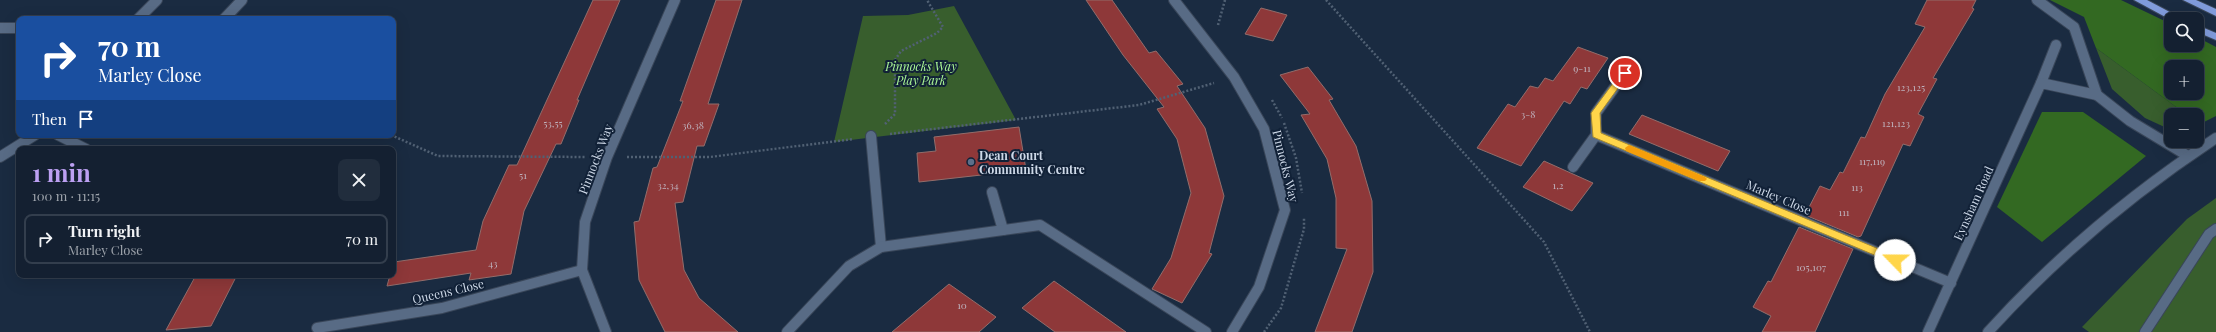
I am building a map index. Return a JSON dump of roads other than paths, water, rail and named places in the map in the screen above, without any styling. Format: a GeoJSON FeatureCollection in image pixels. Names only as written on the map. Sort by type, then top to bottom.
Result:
{"type":"FeatureCollection","features":[{"type":"Feature","properties":{"kind":"highway"},"geometry":{"type":"LineString","coordinates":[[2139,0],[2164,12]]}},
{"type":"Feature","properties":{"kind":"highway"},"geometry":{"type":"LineString","coordinates":[[2188,0],[2214,12]]}},
{"type":"Feature","properties":{"kind":"highway"},"geometry":{"type":"LineString","coordinates":[[2204,31],[2216,37]]}},
{"type":"Feature","properties":{"kind":"street"},"geometry":{"type":"LineString","coordinates":[[141,16],[157,0]]}},
{"type":"Feature","properties":{"kind":"street"},"geometry":{"type":"LineString","coordinates":[[227,16],[242,0]]}},
{"type":"Feature","properties":{"kind":"street","name":"Pinnocks Way"},"geometry":{"type":"LineString","coordinates":[[606,332],[582,270],[585,222],[607,157],[676,0]]}},
{"type":"Feature","properties":{"kind":"street","name":"Pinnocks Way"},"geometry":{"type":"LineString","coordinates":[[1174,0],[1234,77],[1264,129],[1285,210],[1259,287],[1232,332]]}},
{"type":"Feature","properties":{"kind":"street"},"geometry":{"type":"LineString","coordinates":[[2037,0],[2074,27],[2086,58],[2097,94]]}},
{"type":"Feature","properties":{"kind":"street"},"geometry":{"type":"LineString","coordinates":[[0,28],[16,28]]}},
{"type":"Feature","properties":{"kind":"street","name":"Eynsham Road"},"geometry":{"type":"LineString","coordinates":[[1928,332],[1952,283],[2041,83],[2056,45]]}},
{"type":"Feature","properties":{"kind":"street"},"geometry":{"type":"LineString","coordinates":[[1573,167],[1596,135],[1596,113],[1625,73]]}},
{"type":"Feature","properties":{"kind":"street"},"geometry":{"type":"LineString","coordinates":[[2041,83],[2097,94],[2130,121],[2188,156]]}},
{"type":"Feature","properties":{"kind":"street","name":"Marley Close"},"geometry":{"type":"LineString","coordinates":[[1596,135],[1952,283]]}},
{"type":"Feature","properties":{"kind":"street"},"geometry":{"type":"LineString","coordinates":[[871,136],[881,246]]}},
{"type":"Feature","properties":{"kind":"street"},"geometry":{"type":"LineString","coordinates":[[18,146],[30,138]]}},
{"type":"Feature","properties":{"kind":"street"},"geometry":{"type":"LineString","coordinates":[[64,138],[80,146]]}},
{"type":"Feature","properties":{"kind":"street"},"geometry":{"type":"LineString","coordinates":[[1988,332],[2016,299],[2086,232],[2124,202],[2188,156],[2216,138]]}},
{"type":"Feature","properties":{"kind":"street"},"geometry":{"type":"LineString","coordinates":[[0,157],[16,147]]}},
{"type":"Feature","properties":{"kind":"street"},"geometry":{"type":"LineString","coordinates":[[992,192],[1003,230]]}},
{"type":"Feature","properties":{"kind":"street"},"geometry":{"type":"LineString","coordinates":[[787,332],[849,266],[881,246],[1040,225],[1206,332]]}},
{"type":"Feature","properties":{"kind":"street"},"geometry":{"type":"LineString","coordinates":[[2145,332],[2209,234],[2216,229]]}},
{"type":"Feature","properties":{"kind":"street","name":"Queens Close"},"geometry":{"type":"LineString","coordinates":[[317,328],[442,308],[582,270]]}},
{"type":"Feature","properties":{"kind":"place","name":"Dean Court Community Centre"},"geometry":{"type":"Point","coordinates":[971,162]}},
{"type":"Feature","properties":{"kind":"park label","name":"Pinnocks Way Play Park"},"geometry":{"type":"Point","coordinates":[921,73]}}]}
